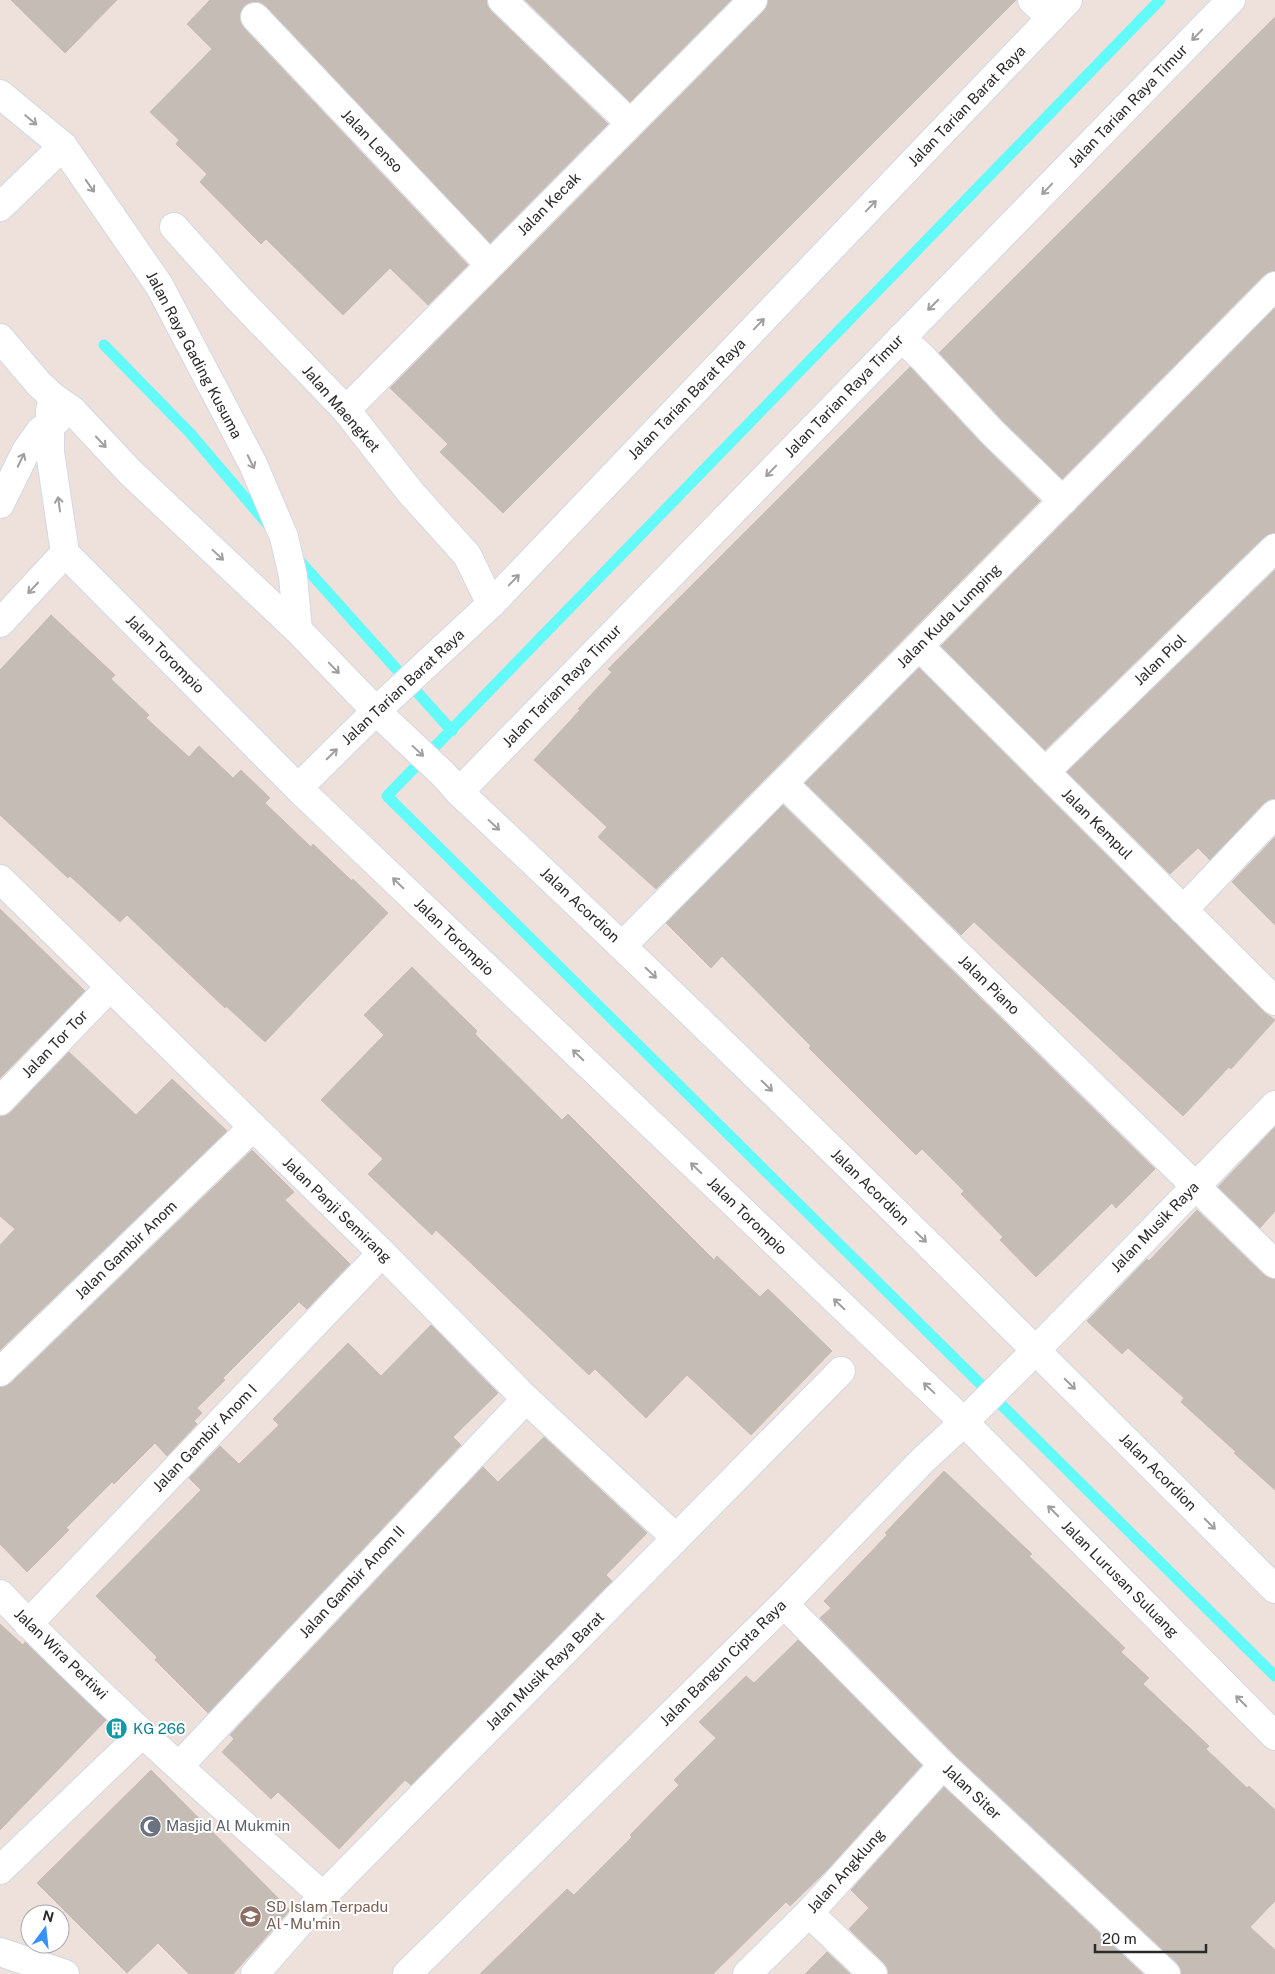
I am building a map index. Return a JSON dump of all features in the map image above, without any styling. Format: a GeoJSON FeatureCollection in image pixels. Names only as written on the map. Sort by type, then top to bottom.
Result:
{"type":"FeatureCollection","features":[{"type":"Feature","properties":{"kind":"street"},"geometry":{"type":"LineString","coordinates":[[502,0],[630,123]]}},
{"type":"Feature","properties":{"kind":"street","name":"Jalan Kecak"},"geometry":{"type":"LineString","coordinates":[[346,410],[753,0]]}},
{"type":"Feature","properties":{"kind":"street","name":"Jalan Tarian Raya Timur"},"geometry":{"type":"LineString","coordinates":[[451,784],[901,338],[1231,0]]}},
{"type":"Feature","properties":{"kind":"street","name":"Jalan Tarian Barat Raya"},"geometry":{"type":"LineString","coordinates":[[298,788],[384,719],[409,681],[491,604],[1050,6]]}},
{"type":"Feature","properties":{"kind":"street","name":"Jalan Lenso"},"geometry":{"type":"LineString","coordinates":[[255,17],[489,264]]}},
{"type":"Feature","properties":{"kind":"street","name":"Jalan Raya Gading Kusuma"},"geometry":{"type":"LineString","coordinates":[[0,94],[62,146],[159,285],[253,464],[284,537],[293,576],[298,630]]}},
{"type":"Feature","properties":{"kind":"street"},"geometry":{"type":"LineString","coordinates":[[0,207],[62,146]]}},
{"type":"Feature","properties":{"kind":"street","name":"Jalan Maengket"},"geometry":{"type":"LineString","coordinates":[[174,227],[236,296],[346,410],[410,492],[466,555],[491,604]]}},
{"type":"Feature","properties":{"kind":"street","name":"Jalan Kuda Lumping"},"geometry":{"type":"LineString","coordinates":[[623,945],[1275,286]]}},
{"type":"Feature","properties":{"kind":"street"},"geometry":{"type":"LineString","coordinates":[[901,338],[922,357],[992,432],[1063,501]]}},
{"type":"Feature","properties":{"kind":"street"},"geometry":{"type":"LineString","coordinates":[[4,354],[62,404],[130,472],[298,630],[384,719],[451,784]]}},
{"type":"Feature","properties":{"kind":"street"},"geometry":{"type":"LineString","coordinates":[[0,623],[65,553],[50,452],[50,411],[62,404]]}},
{"type":"Feature","properties":{"kind":"street"},"geometry":{"type":"LineString","coordinates":[[0,504],[26,451],[40,431],[50,426]]}},
{"type":"Feature","properties":{"kind":"street","name":"Jalan Piol"},"geometry":{"type":"LineString","coordinates":[[1046,772],[1275,548]]}},
{"type":"Feature","properties":{"kind":"street","name":"Jalan Torompio"},"geometry":{"type":"LineString","coordinates":[[65,553],[298,788],[969,1417]]}},
{"type":"Feature","properties":{"kind":"street","name":"Jalan Kempul"},"geometry":{"type":"LineString","coordinates":[[919,646],[1275,1001]]}},
{"type":"Feature","properties":{"kind":"street","name":"Jalan Piano"},"geometry":{"type":"LineString","coordinates":[[783,783],[1194,1187],[1275,1264]]}},
{"type":"Feature","properties":{"kind":"street","name":"Jalan Acordion"},"geometry":{"type":"LineString","coordinates":[[451,784],[623,945],[1031,1354],[1275,1590]]}},
{"type":"Feature","properties":{"kind":"street"},"geometry":{"type":"LineString","coordinates":[[1183,910],[1275,814]]}},
{"type":"Feature","properties":{"kind":"street","name":"Jalan Panji Semirang"},"geometry":{"type":"LineString","coordinates":[[0,879],[382,1253],[526,1399],[676,1538]]}},
{"type":"Feature","properties":{"kind":"street","name":"Jalan Tor Tor"},"geometry":{"type":"LineString","coordinates":[[0,1102],[110,987]]}},
{"type":"Feature","properties":{"kind":"street","name":"Jalan Musik Raya"},"geometry":{"type":"LineString","coordinates":[[1031,1354],[1275,1104]]}},
{"type":"Feature","properties":{"kind":"street","name":"Jalan Gambir Anom"},"geometry":{"type":"LineString","coordinates":[[0,1372],[253,1127]]}},
{"type":"Feature","properties":{"kind":"street","name":"Jalan Gambir Anom I"},"geometry":{"type":"LineString","coordinates":[[28,1624],[382,1253]]}},
{"type":"Feature","properties":{"kind":"street","name":"Jalan Bangun Cipta Raya"},"geometry":{"type":"LineString","coordinates":[[407,1974],[784,1604],[922,1461],[969,1417],[1031,1354]]}},
{"type":"Feature","properties":{"kind":"street","name":"Jalan Musik Raya Barat"},"geometry":{"type":"LineString","coordinates":[[255,1974],[323,1896],[841,1372]]}},
{"type":"Feature","properties":{"kind":"street","name":"Jalan Gambir Anom II"},"geometry":{"type":"LineString","coordinates":[[178,1766],[526,1399]]}},
{"type":"Feature","properties":{"kind":"street","name":"Jalan Lurusan Suluang"},"geometry":{"type":"LineString","coordinates":[[969,1417],[1275,1736]]}},
{"type":"Feature","properties":{"kind":"street","name":"Jalan Wira Pertiwi"},"geometry":{"type":"LineString","coordinates":[[0,1594],[28,1624],[178,1766],[323,1896]]}},
{"type":"Feature","properties":{"kind":"street","name":"Jalan Siter"},"geometry":{"type":"LineString","coordinates":[[784,1604],[943,1765],[1166,1974]]}},
{"type":"Feature","properties":{"kind":"street"},"geometry":{"type":"LineString","coordinates":[[0,1870],[143,1733]]}},
{"type":"Feature","properties":{"kind":"street","name":"Jalan Angklung"},"geometry":{"type":"LineString","coordinates":[[747,1974],[809,1913],[943,1765]]}},
{"type":"Feature","properties":{"kind":"street"},"geometry":{"type":"LineString","coordinates":[[809,1913],[873,1974]]}},
{"type":"Feature","properties":{"kind":"street"},"geometry":{"type":"LineString","coordinates":[[0,1952],[65,1974]]}},
{"type":"Feature","properties":{"kind":"building"},"geometry":{"type":"Polygon","coordinates":[[[11,0],[117,0],[65,53],[11,0]]]}},
{"type":"Feature","properties":{"kind":"building"},"geometry":{"type":"Polygon","coordinates":[[[210,0],[487,0],[487,5],[491,11],[608,124],[490,243],[266,6],[259,2],[245,5],[240,13],[240,21],[244,28],[468,265],[428,305],[390,268],[343,315],[266,239],[261,244],[200,182],[207,174],[176,144],[179,140],[150,112],[212,49],[187,24],[210,0]]]}},
{"type":"Feature","properties":{"kind":"building"},"geometry":{"type":"Polygon","coordinates":[[[525,0],[731,0],[630,102],[525,0]]]}},
{"type":"Feature","properties":{"kind":"building"},"geometry":{"type":"Polygon","coordinates":[[[768,0],[1016,0],[503,513],[440,452],[448,444],[390,388],[764,11],[768,0]]]}},
{"type":"Feature","properties":{"kind":"building"},"geometry":{"type":"Polygon","coordinates":[[[1275,17],[1275,271],[1264,275],[1062,479],[1003,421],[939,353],[1275,17]]]}},
{"type":"Feature","properties":{"kind":"building"},"geometry":{"type":"Polygon","coordinates":[[[1275,308],[1275,533],[1264,537],[1045,750],[941,646],[1275,308]]]}},
{"type":"Feature","properties":{"kind":"building"},"geometry":{"type":"Polygon","coordinates":[[[910,367],[981,443],[1040,501],[656,889],[598,837],[607,827],[534,760],[612,672],[608,669],[910,367]]]}},
{"type":"Feature","properties":{"kind":"building"},"geometry":{"type":"Polygon","coordinates":[[[1275,570],[1275,799],[1270,799],[1264,803],[1210,860],[1198,848],[1170,874],[1067,772],[1275,570]]]}},
{"type":"Feature","properties":{"kind":"building"},"geometry":{"type":"Polygon","coordinates":[[[51,615],[115,675],[111,679],[149,715],[146,718],[189,757],[199,746],[233,778],[241,770],[270,798],[265,803],[311,847],[313,844],[388,913],[265,1042],[226,1006],[225,1008],[127,915],[120,922],[70,876],[68,878],[0,815],[0,670],[51,615]]]}},
{"type":"Feature","properties":{"kind":"building"},"geometry":{"type":"Polygon","coordinates":[[[919,668],[1264,1012],[1275,1020],[1231,1069],[1229,1067],[1183,1116],[974,922],[961,935],[805,783],[919,668]]]}},
{"type":"Feature","properties":{"kind":"building"},"geometry":{"type":"Polygon","coordinates":[[[783,805],[1155,1169],[1116,1208],[1112,1203],[1036,1277],[1000,1240],[1003,1237],[961,1194],[964,1191],[922,1149],[916,1155],[809,1048],[811,1046],[722,956],[711,968],[666,923],[783,805]]]}},
{"type":"Feature","properties":{"kind":"building"},"geometry":{"type":"Polygon","coordinates":[[[1275,837],[1275,925],[1232,882],[1275,837]]]}},
{"type":"Feature","properties":{"kind":"building"},"geometry":{"type":"Polygon","coordinates":[[[0,909],[85,991],[0,1078],[0,909]]]}},
{"type":"Feature","properties":{"kind":"building"},"geometry":{"type":"Polygon","coordinates":[[[412,967],[477,1031],[475,1034],[562,1120],[568,1114],[714,1260],[717,1256],[760,1297],[768,1289],[832,1351],[751,1435],[687,1375],[646,1418],[595,1369],[589,1375],[436,1230],[432,1235],[368,1174],[383,1159],[321,1100],[384,1035],[364,1015],[412,967]]]}},
{"type":"Feature","properties":{"kind":"building"},"geometry":{"type":"Polygon","coordinates":[[[69,1052],[136,1115],[172,1079],[227,1131],[0,1350],[0,1245],[15,1229],[0,1216],[0,1116],[5,1116],[11,1112],[69,1052]]]}},
{"type":"Feature","properties":{"kind":"building"},"geometry":{"type":"Polygon","coordinates":[[[1275,1127],[1275,1211],[1260,1228],[1218,1187],[1275,1127]]]}},
{"type":"Feature","properties":{"kind":"building"},"geometry":{"type":"Polygon","coordinates":[[[252,1150],[294,1192],[285,1200],[350,1264],[307,1309],[299,1302],[223,1378],[225,1380],[197,1408],[202,1413],[194,1421],[197,1424],[167,1456],[155,1443],[66,1528],[69,1530],[27,1572],[0,1544],[0,1387],[11,1383],[252,1150]]]}},
{"type":"Feature","properties":{"kind":"building"},"geometry":{"type":"Polygon","coordinates":[[[1197,1210],[1264,1275],[1275,1279],[1275,1490],[1181,1402],[1184,1398],[1128,1348],[1122,1354],[1087,1321],[1147,1259],[1149,1261],[1197,1210]]]}},
{"type":"Feature","properties":{"kind":"building"},"geometry":{"type":"Polygon","coordinates":[[[431,1325],[498,1393],[453,1437],[461,1445],[208,1713],[155,1660],[157,1657],[96,1596],[201,1490],[189,1478],[220,1446],[239,1464],[279,1425],[273,1419],[348,1343],[381,1376],[431,1325]]]}},
{"type":"Feature","properties":{"kind":"building"},"geometry":{"type":"Polygon","coordinates":[[[544,1437],[647,1533],[606,1575],[612,1581],[411,1785],[405,1780],[339,1849],[278,1792],[271,1799],[222,1752],[234,1739],[230,1735],[483,1467],[498,1482],[544,1437]]]}},
{"type":"Feature","properties":{"kind":"building"},"geometry":{"type":"Polygon","coordinates":[[[944,1471],[1032,1554],[1029,1556],[1125,1648],[1121,1652],[1149,1678],[1143,1684],[1209,1746],[1206,1749],[1247,1788],[1249,1786],[1275,1810],[1275,1901],[1250,1927],[1275,1950],[1275,1974],[1181,1974],[1181,1969],[1177,1963],[954,1754],[820,1618],[831,1608],[824,1601],[887,1535],[885,1533],[944,1471]]]}},
{"type":"Feature","properties":{"kind":"building"},"geometry":{"type":"Polygon","coordinates":[[[0,1624],[23,1645],[25,1642],[106,1720],[0,1830],[0,1624]]]}},
{"type":"Feature","properties":{"kind":"building"},"geometry":{"type":"Polygon","coordinates":[[[798,1640],[922,1765],[828,1869],[790,1906],[786,1902],[713,1974],[480,1974],[567,1889],[574,1895],[632,1837],[630,1835],[679,1785],[674,1780],[716,1738],[699,1722],[746,1676],[754,1683],[798,1640]]]}},
{"type":"Feature","properties":{"kind":"building","name":"Masjid Al Mukmin"},"geometry":{"type":"Polygon","coordinates":[[[151,1770],[290,1910],[233,1974],[189,1974],[158,1943],[127,1973],[70,1916],[70,1904],[58,1904],[37,1883],[151,1770]]]}},
{"type":"Feature","properties":{"kind":"building"},"geometry":{"type":"Polygon","coordinates":[[[944,1787],[1143,1974],[888,1974],[888,1969],[884,1963],[849,1929],[869,1908],[851,1890],[944,1787]]]}},
{"type":"Feature","properties":{"kind":"building"},"geometry":{"type":"Polygon","coordinates":[[[827,1952],[850,1974],[805,1974],[827,1952]]]}},
{"type":"Feature","properties":{"kind":"waterway"},"geometry":{"type":"LineString","coordinates":[[1160,0],[387,796],[1275,1676]]}},
{"type":"Feature","properties":{"kind":"waterway"},"geometry":{"type":"LineString","coordinates":[[104,345],[190,433],[270,527]]}},
{"type":"Feature","properties":{"kind":"waterway"},"geometry":{"type":"LineString","coordinates":[[297,558],[452,731]]}},
{"type":"Feature","properties":{"kind":"place","name":"KG 266"},"geometry":{"type":"Point","coordinates":[117,1729]}},
{"type":"Feature","properties":{"kind":"place","name":"Masjid Al Mukmin"},"geometry":{"type":"Point","coordinates":[150,1826]}},
{"type":"Feature","properties":{"kind":"place","name":"SD Islam Terpadu Al - Mu'min"},"geometry":{"type":"Point","coordinates":[250,1916]}}]}
